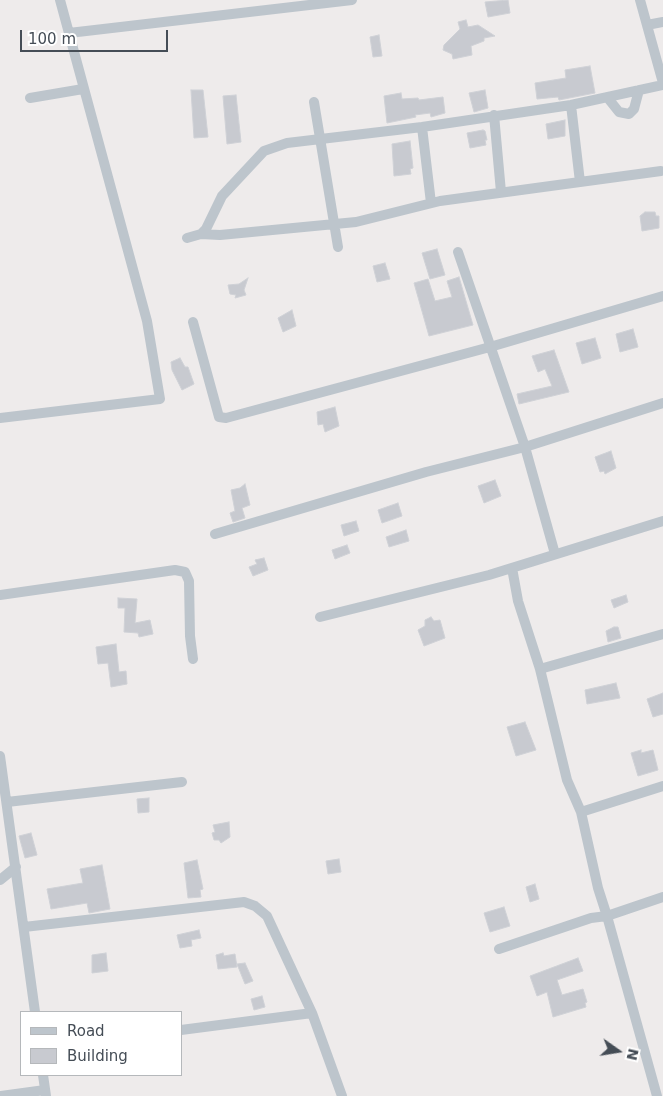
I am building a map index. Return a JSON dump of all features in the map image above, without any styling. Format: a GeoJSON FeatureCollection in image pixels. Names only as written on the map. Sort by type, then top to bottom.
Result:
{"type":"FeatureCollection","features":[{"type":"Feature","properties":{"kind":"street"},"geometry":{"type":"LineString","coordinates":[[0,418],[160,399],[147,321],[60,0]]}},
{"type":"Feature","properties":{"kind":"street"},"geometry":{"type":"LineString","coordinates":[[69,33],[352,0]]}},
{"type":"Feature","properties":{"kind":"street"},"geometry":{"type":"LineString","coordinates":[[201,234],[206,230],[222,196],[264,151],[287,143],[422,127],[572,105],[663,84],[640,0]]}},
{"type":"Feature","properties":{"kind":"street"},"geometry":{"type":"LineString","coordinates":[[647,25],[663,22]]}},
{"type":"Feature","properties":{"kind":"street"},"geometry":{"type":"LineString","coordinates":[[30,98],[83,89]]}},
{"type":"Feature","properties":{"kind":"street"},"geometry":{"type":"LineString","coordinates":[[607,97],[619,112],[629,114],[634,109],[639,90]]}},
{"type":"Feature","properties":{"kind":"street"},"geometry":{"type":"LineString","coordinates":[[314,102],[338,247]]}},
{"type":"Feature","properties":{"kind":"street"},"geometry":{"type":"LineString","coordinates":[[572,105],[580,182]]}},
{"type":"Feature","properties":{"kind":"street"},"geometry":{"type":"LineString","coordinates":[[494,115],[501,192]]}},
{"type":"Feature","properties":{"kind":"street"},"geometry":{"type":"LineString","coordinates":[[422,127],[431,203]]}},
{"type":"Feature","properties":{"kind":"street"},"geometry":{"type":"LineString","coordinates":[[187,238],[201,234],[220,235],[356,222],[431,203],[501,192],[661,172]]}},
{"type":"Feature","properties":{"kind":"street"},"geometry":{"type":"LineString","coordinates":[[458,252],[525,447],[555,554]]}},
{"type":"Feature","properties":{"kind":"street"},"geometry":{"type":"LineString","coordinates":[[193,322],[220,417],[226,418],[490,347],[663,296]]}},
{"type":"Feature","properties":{"kind":"street"},"geometry":{"type":"LineString","coordinates":[[215,534],[426,472],[525,447],[663,403]]}},
{"type":"Feature","properties":{"kind":"street"},"geometry":{"type":"LineString","coordinates":[[320,617],[413,595],[512,568],[663,521]]}},
{"type":"Feature","properties":{"kind":"street"},"geometry":{"type":"LineString","coordinates":[[512,568],[518,601],[540,669],[567,780],[581,812],[598,888],[657,1096]]}},
{"type":"Feature","properties":{"kind":"street"},"geometry":{"type":"LineString","coordinates":[[0,596],[175,570],[185,572],[189,581],[190,636],[193,658]]}},
{"type":"Feature","properties":{"kind":"street"},"geometry":{"type":"LineString","coordinates":[[540,669],[663,634]]}},
{"type":"Feature","properties":{"kind":"street"},"geometry":{"type":"LineString","coordinates":[[0,756],[35,1011]]}},
{"type":"Feature","properties":{"kind":"street"},"geometry":{"type":"LineString","coordinates":[[7,802],[182,782]]}},
{"type":"Feature","properties":{"kind":"street"},"geometry":{"type":"LineString","coordinates":[[581,812],[663,786]]}},
{"type":"Feature","properties":{"kind":"street"},"geometry":{"type":"LineString","coordinates":[[0,880],[16,867]]}},
{"type":"Feature","properties":{"kind":"street"},"geometry":{"type":"LineString","coordinates":[[499,948],[591,918],[607,916],[663,897]]}},
{"type":"Feature","properties":{"kind":"street"},"geometry":{"type":"LineString","coordinates":[[24,927],[244,902],[255,906],[267,916],[312,1014],[342,1096]]}},
{"type":"Feature","properties":{"kind":"street"},"geometry":{"type":"LineString","coordinates":[[182,1030],[312,1014]]}},
{"type":"Feature","properties":{"kind":"street"},"geometry":{"type":"LineString","coordinates":[[1,1096],[46,1093],[43,1076]]}},
{"type":"Feature","properties":{"kind":"building"},"geometry":{"type":"Polygon","coordinates":[[[508,0],[510,13],[488,17],[485,2],[508,0]]]}},
{"type":"Feature","properties":{"kind":"building"},"geometry":{"type":"Polygon","coordinates":[[[466,20],[468,27],[478,25],[495,36],[484,38],[484,41],[471,46],[472,55],[453,59],[452,54],[443,50],[444,45],[460,29],[458,22],[466,20]]]}},
{"type":"Feature","properties":{"kind":"building"},"geometry":{"type":"Polygon","coordinates":[[[379,35],[382,56],[373,57],[370,37],[379,35]]]}},
{"type":"Feature","properties":{"kind":"building"},"geometry":{"type":"Polygon","coordinates":[[[590,66],[595,93],[559,100],[558,97],[537,99],[535,83],[566,78],[565,70],[590,66]]]}},
{"type":"Feature","properties":{"kind":"building"},"geometry":{"type":"Polygon","coordinates":[[[191,90],[203,90],[208,137],[194,138],[191,90]]]}},
{"type":"Feature","properties":{"kind":"building"},"geometry":{"type":"Polygon","coordinates":[[[485,90],[488,108],[474,112],[469,93],[485,90]]]}},
{"type":"Feature","properties":{"kind":"building"},"geometry":{"type":"Polygon","coordinates":[[[401,93],[402,99],[418,98],[419,100],[443,97],[445,113],[431,117],[430,113],[415,115],[416,117],[387,123],[384,96],[401,93]]]}},
{"type":"Feature","properties":{"kind":"building"},"geometry":{"type":"Polygon","coordinates":[[[236,95],[241,142],[227,144],[223,96],[236,95]]]}},
{"type":"Feature","properties":{"kind":"building"},"geometry":{"type":"Polygon","coordinates":[[[565,120],[565,136],[548,139],[546,124],[565,120]]]}},
{"type":"Feature","properties":{"kind":"building"},"geometry":{"type":"Polygon","coordinates":[[[483,130],[487,140],[485,140],[486,145],[470,148],[467,133],[483,130]]]}},
{"type":"Feature","properties":{"kind":"building"},"geometry":{"type":"Polygon","coordinates":[[[410,141],[413,168],[410,169],[411,174],[394,176],[392,144],[410,141]]]}},
{"type":"Feature","properties":{"kind":"building"},"geometry":{"type":"Polygon","coordinates":[[[645,212],[655,212],[656,216],[659,216],[659,228],[642,231],[640,216],[645,212]]]}},
{"type":"Feature","properties":{"kind":"building"},"geometry":{"type":"Polygon","coordinates":[[[437,249],[445,275],[430,279],[422,253],[437,249]]]}},
{"type":"Feature","properties":{"kind":"building"},"geometry":{"type":"Polygon","coordinates":[[[385,263],[390,279],[377,282],[373,266],[385,263]]]}},
{"type":"Feature","properties":{"kind":"building"},"geometry":{"type":"Polygon","coordinates":[[[459,277],[473,325],[429,336],[414,283],[428,279],[435,301],[452,297],[447,281],[459,277]]]}},
{"type":"Feature","properties":{"kind":"building"},"geometry":{"type":"Polygon","coordinates":[[[248,278],[244,290],[246,295],[235,298],[236,295],[230,294],[228,285],[239,284],[248,278]]]}},
{"type":"Feature","properties":{"kind":"building"},"geometry":{"type":"Polygon","coordinates":[[[292,310],[296,326],[283,332],[278,318],[292,310]]]}},
{"type":"Feature","properties":{"kind":"building"},"geometry":{"type":"Polygon","coordinates":[[[633,329],[638,347],[620,352],[616,334],[633,329]]]}},
{"type":"Feature","properties":{"kind":"building"},"geometry":{"type":"Polygon","coordinates":[[[595,338],[601,358],[582,364],[576,343],[595,338]]]}},
{"type":"Feature","properties":{"kind":"building"},"geometry":{"type":"Polygon","coordinates":[[[554,350],[569,392],[519,404],[517,394],[552,386],[545,369],[538,372],[532,356],[554,350]]]}},
{"type":"Feature","properties":{"kind":"building"},"geometry":{"type":"Polygon","coordinates":[[[180,358],[185,367],[188,367],[194,384],[182,390],[172,370],[171,362],[180,358]]]}},
{"type":"Feature","properties":{"kind":"building"},"geometry":{"type":"Polygon","coordinates":[[[335,407],[339,426],[325,432],[323,424],[318,425],[317,412],[335,407]]]}},
{"type":"Feature","properties":{"kind":"building"},"geometry":{"type":"Polygon","coordinates":[[[611,451],[616,468],[605,474],[604,471],[600,472],[595,457],[611,451]]]}},
{"type":"Feature","properties":{"kind":"building"},"geometry":{"type":"Polygon","coordinates":[[[495,480],[501,496],[484,503],[478,486],[495,480]]]}},
{"type":"Feature","properties":{"kind":"building"},"geometry":{"type":"Polygon","coordinates":[[[245,484],[250,505],[242,508],[245,518],[233,522],[230,513],[235,511],[231,490],[240,488],[245,484]]]}},
{"type":"Feature","properties":{"kind":"building"},"geometry":{"type":"Polygon","coordinates":[[[398,503],[402,516],[382,523],[378,510],[398,503]]]}},
{"type":"Feature","properties":{"kind":"building"},"geometry":{"type":"Polygon","coordinates":[[[356,521],[359,531],[344,536],[341,525],[356,521]]]}},
{"type":"Feature","properties":{"kind":"building"},"geometry":{"type":"Polygon","coordinates":[[[406,530],[409,541],[389,547],[386,537],[406,530]]]}},
{"type":"Feature","properties":{"kind":"building"},"geometry":{"type":"Polygon","coordinates":[[[347,545],[350,553],[335,559],[332,550],[347,545]]]}},
{"type":"Feature","properties":{"kind":"building"},"geometry":{"type":"Polygon","coordinates":[[[264,558],[268,570],[253,576],[249,567],[257,564],[255,560],[264,558]]]}},
{"type":"Feature","properties":{"kind":"building"},"geometry":{"type":"Polygon","coordinates":[[[626,595],[628,602],[614,608],[611,600],[626,595]]]}},
{"type":"Feature","properties":{"kind":"building"},"geometry":{"type":"Polygon","coordinates":[[[118,598],[137,599],[135,623],[150,620],[153,634],[139,637],[138,633],[124,632],[125,608],[118,608],[118,598]]]}},
{"type":"Feature","properties":{"kind":"building"},"geometry":{"type":"Polygon","coordinates":[[[431,617],[434,621],[440,620],[445,638],[424,646],[418,630],[425,626],[425,620],[431,617]]]}},
{"type":"Feature","properties":{"kind":"building"},"geometry":{"type":"Polygon","coordinates":[[[618,627],[621,638],[608,642],[606,631],[618,627]]]}},
{"type":"Feature","properties":{"kind":"building"},"geometry":{"type":"Polygon","coordinates":[[[116,644],[119,672],[126,671],[127,684],[111,687],[108,663],[98,664],[96,647],[116,644]]]}},
{"type":"Feature","properties":{"kind":"building"},"geometry":{"type":"Polygon","coordinates":[[[616,683],[620,698],[587,704],[585,690],[616,683]]]}},
{"type":"Feature","properties":{"kind":"building"},"geometry":{"type":"Polygon","coordinates":[[[663,693],[663,714],[653,717],[647,699],[663,693]]]}},
{"type":"Feature","properties":{"kind":"building"},"geometry":{"type":"Polygon","coordinates":[[[525,722],[536,750],[516,756],[507,727],[525,722]]]}},
{"type":"Feature","properties":{"kind":"building"},"geometry":{"type":"Polygon","coordinates":[[[641,750],[641,753],[653,750],[658,770],[638,776],[631,753],[641,750]]]}},
{"type":"Feature","properties":{"kind":"building"},"geometry":{"type":"Polygon","coordinates":[[[149,798],[149,812],[138,813],[137,799],[149,798]]]}},
{"type":"Feature","properties":{"kind":"building"},"geometry":{"type":"Polygon","coordinates":[[[229,822],[230,837],[221,843],[219,840],[214,840],[212,833],[215,832],[213,825],[229,822]]]}},
{"type":"Feature","properties":{"kind":"building"},"geometry":{"type":"Polygon","coordinates":[[[31,833],[37,855],[25,858],[19,836],[31,833]]]}},
{"type":"Feature","properties":{"kind":"building"},"geometry":{"type":"Polygon","coordinates":[[[339,859],[341,872],[328,874],[326,861],[339,859]]]}},
{"type":"Feature","properties":{"kind":"building"},"geometry":{"type":"Polygon","coordinates":[[[197,860],[203,889],[200,890],[201,897],[188,898],[184,863],[197,860]]]}},
{"type":"Feature","properties":{"kind":"building"},"geometry":{"type":"Polygon","coordinates":[[[102,865],[110,909],[89,913],[87,903],[51,909],[47,889],[83,883],[80,869],[102,865]]]}},
{"type":"Feature","properties":{"kind":"building"},"geometry":{"type":"Polygon","coordinates":[[[535,884],[539,899],[530,902],[526,887],[535,884]]]}},
{"type":"Feature","properties":{"kind":"building"},"geometry":{"type":"Polygon","coordinates":[[[504,907],[510,926],[490,932],[484,913],[504,907]]]}},
{"type":"Feature","properties":{"kind":"building"},"geometry":{"type":"Polygon","coordinates":[[[199,930],[201,938],[191,940],[192,946],[180,948],[177,935],[199,930]]]}},
{"type":"Feature","properties":{"kind":"building"},"geometry":{"type":"Polygon","coordinates":[[[106,953],[108,971],[92,973],[92,955],[106,953]]]}},
{"type":"Feature","properties":{"kind":"building"},"geometry":{"type":"Polygon","coordinates":[[[223,953],[224,956],[235,954],[237,967],[218,969],[216,955],[223,953]]]}},
{"type":"Feature","properties":{"kind":"building"},"geometry":{"type":"Polygon","coordinates":[[[578,958],[583,971],[557,980],[562,995],[583,989],[587,1002],[585,1003],[586,1007],[553,1017],[547,992],[537,996],[530,976],[578,958]]]}},
{"type":"Feature","properties":{"kind":"building"},"geometry":{"type":"Polygon","coordinates":[[[245,963],[253,981],[245,984],[237,964],[245,963]]]}},
{"type":"Feature","properties":{"kind":"building"},"geometry":{"type":"Polygon","coordinates":[[[262,996],[265,1007],[254,1010],[251,999],[262,996]]]}}]}
